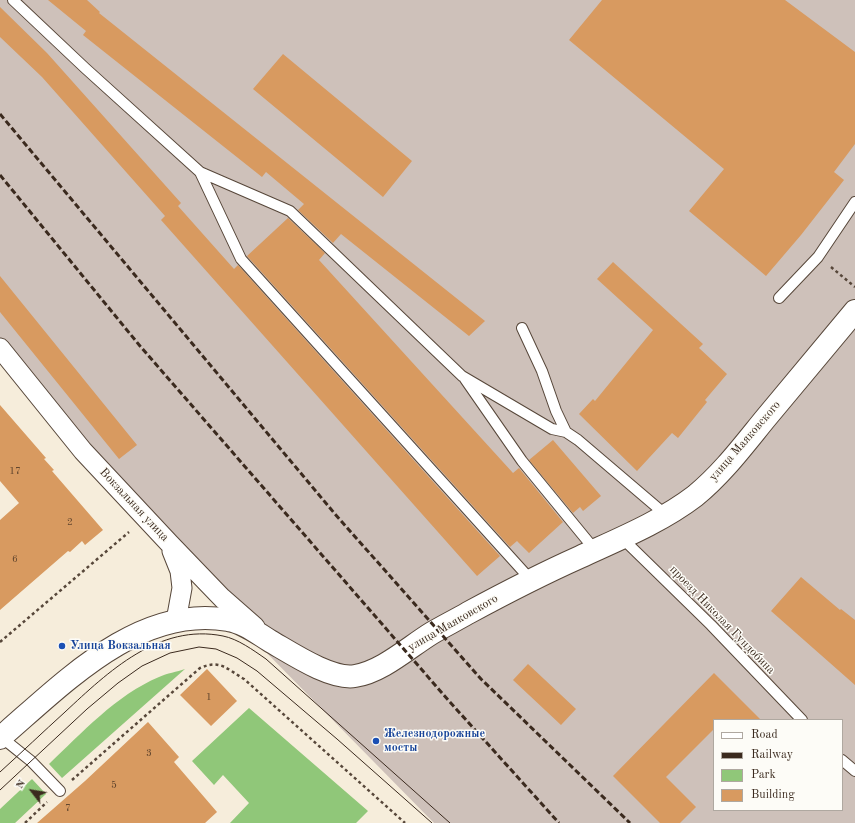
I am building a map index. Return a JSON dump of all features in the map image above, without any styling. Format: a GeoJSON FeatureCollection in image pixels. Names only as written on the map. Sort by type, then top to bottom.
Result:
{"type":"FeatureCollection","features":[{"type":"Feature","properties":{"kind":"main road","name":"улица Маяковского"},"geometry":{"type":"LineString","coordinates":[[0,737],[85,666],[113,647],[146,630],[176,621],[203,618],[230,620],[254,630],[312,665],[335,675],[344,677],[354,676],[378,668],[434,632],[531,580],[622,538],[666,515],[695,496],[723,470],[855,311]]}},
{"type":"Feature","properties":{"kind":"street","name":"Вокзальная улица"},"geometry":{"type":"LineString","coordinates":[[0,348],[83,450],[169,543],[238,613],[283,648]]}},
{"type":"Feature","properties":{"kind":"street"},"geometry":{"type":"LineString","coordinates":[[169,543],[180,571],[182,588],[176,621]]}},
{"type":"Feature","properties":{"kind":"lane"},"geometry":{"type":"LineString","coordinates":[[13,0],[85,68],[200,172],[290,211],[462,376],[522,461],[595,550]]}},
{"type":"Feature","properties":{"kind":"lane"},"geometry":{"type":"LineString","coordinates":[[200,172],[241,259],[531,580]]}},
{"type":"Feature","properties":{"kind":"lane"},"geometry":{"type":"LineString","coordinates":[[779,298],[818,257],[855,202]]}},
{"type":"Feature","properties":{"kind":"lane"},"geometry":{"type":"LineString","coordinates":[[522,328],[542,371],[556,411],[566,432]]}},
{"type":"Feature","properties":{"kind":"lane"},"geometry":{"type":"LineString","coordinates":[[462,376],[552,429],[566,432],[578,440],[666,515]]}},
{"type":"Feature","properties":{"kind":"lane","name":"проезд Николая Гундобина"},"geometry":{"type":"LineString","coordinates":[[622,538],[711,625],[801,719]]}},
{"type":"Feature","properties":{"kind":"lane"},"geometry":{"type":"LineString","coordinates":[[0,737],[32,761],[60,791]]}},
{"type":"Feature","properties":{"kind":"lane"},"geometry":{"type":"LineString","coordinates":[[843,761],[855,771]]}},
{"type":"Feature","properties":{"kind":"path"},"geometry":{"type":"LineString","coordinates":[[826,263],[855,287]]}},
{"type":"Feature","properties":{"kind":"path"},"geometry":{"type":"LineString","coordinates":[[0,642],[146,517]]}},
{"type":"Feature","properties":{"kind":"path"},"geometry":{"type":"LineString","coordinates":[[25,823],[200,668],[210,664],[220,665],[244,679],[405,823]]}},
{"type":"Feature","properties":{"kind":"shaded area"},"geometry":{"type":"Polygon","coordinates":[[[0,0],[855,0],[855,823],[434,823],[197,582],[0,361],[0,0]]]}},
{"type":"Feature","properties":{"kind":"green space"},"geometry":{"type":"Polygon","coordinates":[[[185,669],[62,778],[49,764],[100,716],[128,694],[162,676],[185,669]]]}},
{"type":"Feature","properties":{"kind":"green space"},"geometry":{"type":"Polygon","coordinates":[[[249,708],[368,811],[356,823],[230,823],[249,803],[223,775],[214,785],[192,761],[249,708]]]}},
{"type":"Feature","properties":{"kind":"green space"},"geometry":{"type":"Polygon","coordinates":[[[32,779],[46,794],[15,823],[0,823],[0,809],[32,779]]]}},
{"type":"Feature","properties":{"kind":"building"},"geometry":{"type":"Polygon","coordinates":[[[48,0],[87,0],[100,12],[99,13],[485,321],[469,336],[341,234],[333,243],[298,210],[304,204],[266,172],[262,177],[83,35],[86,31],[48,0]]]}},
{"type":"Feature","properties":{"kind":"building"},"geometry":{"type":"Polygon","coordinates":[[[602,0],[785,0],[855,52],[855,144],[834,172],[844,180],[801,235],[766,276],[689,211],[724,169],[569,40],[602,0]]]}},
{"type":"Feature","properties":{"kind":"building"},"geometry":{"type":"Polygon","coordinates":[[[0,7],[47,53],[181,203],[178,206],[234,269],[238,265],[500,556],[477,576],[161,220],[165,216],[42,77],[0,37],[0,7]]]}},
{"type":"Feature","properties":{"kind":"building"},"geometry":{"type":"Polygon","coordinates":[[[283,54],[412,161],[383,197],[253,89],[283,54]]]}},
{"type":"Feature","properties":{"kind":"building"},"geometry":{"type":"Polygon","coordinates":[[[288,218],[325,253],[319,260],[513,473],[519,468],[563,522],[529,553],[517,541],[510,547],[247,256],[288,218]]]}},
{"type":"Feature","properties":{"kind":"building"},"geometry":{"type":"Polygon","coordinates":[[[613,262],[703,344],[699,348],[727,374],[705,400],[707,402],[678,438],[672,433],[637,471],[579,414],[593,399],[595,401],[653,330],[597,279],[613,262]]]}},
{"type":"Feature","properties":{"kind":"building"},"geometry":{"type":"Polygon","coordinates":[[[0,276],[137,445],[119,459],[0,312],[0,276]]]}},
{"type":"Feature","properties":{"kind":"building"},"geometry":{"type":"Polygon","coordinates":[[[0,405],[46,458],[44,459],[54,470],[52,471],[103,530],[85,545],[82,541],[70,552],[68,551],[0,610],[0,520],[19,503],[0,481],[0,405]]]}},
{"type":"Feature","properties":{"kind":"building"},"geometry":{"type":"Polygon","coordinates":[[[553,440],[601,496],[583,511],[580,507],[573,513],[529,460],[553,440]]]}},
{"type":"Feature","properties":{"kind":"building"},"geometry":{"type":"Polygon","coordinates":[[[801,577],[840,610],[841,609],[855,620],[855,685],[771,611],[801,577]]]}},
{"type":"Feature","properties":{"kind":"building"},"geometry":{"type":"Polygon","coordinates":[[[528,664],[576,709],[561,725],[513,680],[528,664]]]}},
{"type":"Feature","properties":{"kind":"building"},"geometry":{"type":"Polygon","coordinates":[[[207,669],[237,701],[211,726],[180,695],[207,669]]]}},
{"type":"Feature","properties":{"kind":"building"},"geometry":{"type":"Polygon","coordinates":[[[714,673],[760,719],[713,719],[713,730],[666,777],[696,807],[680,823],[660,823],[613,776],[714,673]]]}},
{"type":"Feature","properties":{"kind":"building"},"geometry":{"type":"Polygon","coordinates":[[[148,722],[179,757],[174,762],[217,812],[205,823],[37,823],[85,781],[148,722]]]}},
{"type":"Feature","properties":{"kind":"tram line"},"geometry":{"type":"LineString","coordinates":[[0,772],[99,681],[136,654],[156,644],[177,637],[200,634],[223,636],[240,642],[266,659],[450,823]]}},
{"type":"Feature","properties":{"kind":"tram line"},"geometry":{"type":"LineString","coordinates":[[0,790],[87,709],[118,683],[142,666],[170,653],[199,647],[216,649],[237,658],[257,671],[432,823]]}},
{"type":"Feature","properties":{"kind":"railway"},"geometry":{"type":"LineString","coordinates":[[0,114],[335,514],[481,679],[630,823]]}},
{"type":"Feature","properties":{"kind":"railway"},"geometry":{"type":"LineString","coordinates":[[0,175],[140,346],[449,701],[559,823]]}},
{"type":"Feature","properties":{"kind":"place","name":"Улица Вокзальная"},"geometry":{"type":"Point","coordinates":[62,646]}},
{"type":"Feature","properties":{"kind":"place","name":"Железнодорожные мосты"},"geometry":{"type":"Point","coordinates":[376,741]}}]}
